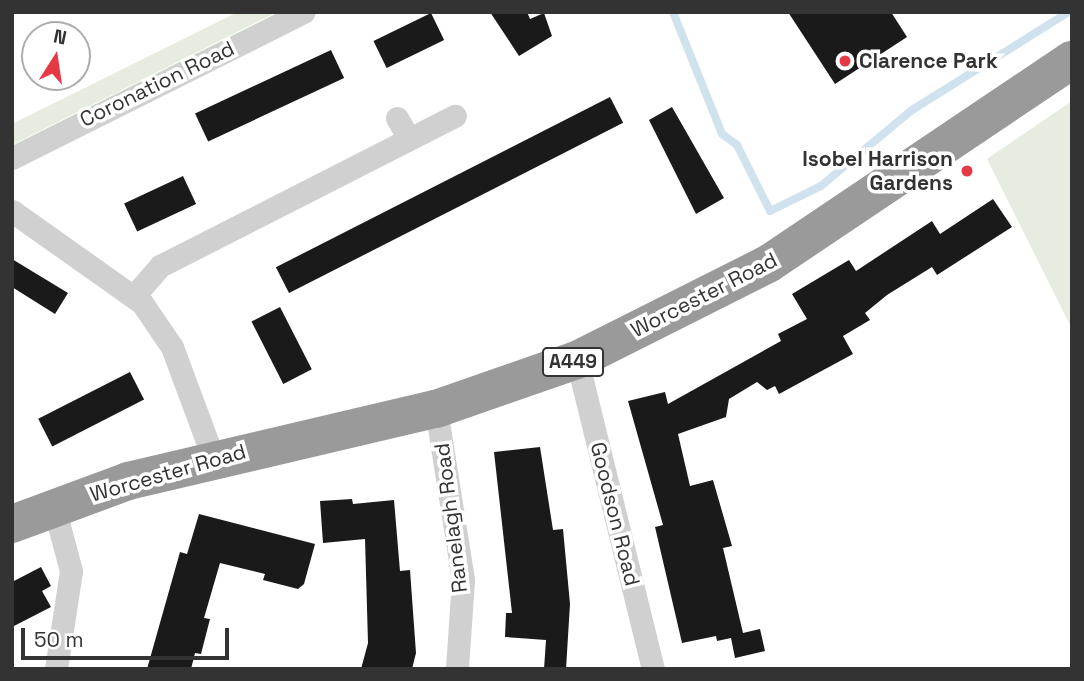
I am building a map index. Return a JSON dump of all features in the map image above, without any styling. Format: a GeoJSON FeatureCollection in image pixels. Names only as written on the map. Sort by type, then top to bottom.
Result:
{"type":"FeatureCollection","features":[{"type":"Feature","properties":{"kind":"highway","name":"Worcester Road"},"geometry":{"type":"LineString","coordinates":[[12,524],[54,507],[214,457],[436,409],[577,360],[768,264],[1072,60]]}},
{"type":"Feature","properties":{"kind":"street","name":"Coronation Road"},"geometry":{"type":"LineString","coordinates":[[12,158],[303,12]]}},
{"type":"Feature","properties":{"kind":"street"},"geometry":{"type":"LineString","coordinates":[[134,296],[160,266],[455,116]]}},
{"type":"Feature","properties":{"kind":"street"},"geometry":{"type":"LineString","coordinates":[[397,118],[409,139]]}},
{"type":"Feature","properties":{"kind":"street"},"geometry":{"type":"LineString","coordinates":[[12,211],[134,296],[172,347],[214,457]]}},
{"type":"Feature","properties":{"kind":"street","name":"Goodson Road"},"geometry":{"type":"LineString","coordinates":[[577,360],[653,669]]}},
{"type":"Feature","properties":{"kind":"street","name":"Ranelagh Road"},"geometry":{"type":"LineString","coordinates":[[436,409],[463,580],[457,669]]}},
{"type":"Feature","properties":{"kind":"street"},"geometry":{"type":"LineString","coordinates":[[54,507],[71,571],[57,669]]}},
{"type":"Feature","properties":{"kind":"shaded area"},"geometry":{"type":"Polygon","coordinates":[[[238,12],[277,12],[12,145],[12,124],[79,91],[91,91],[91,85],[238,12]]]}},
{"type":"Feature","properties":{"kind":"shaded area"},"geometry":{"type":"Polygon","coordinates":[[[1072,101],[1072,329],[987,159],[1072,101]]]}},
{"type":"Feature","properties":{"kind":"building"},"geometry":{"type":"Polygon","coordinates":[[[490,12],[527,12],[530,19],[544,13],[552,36],[519,56],[490,12]]]}},
{"type":"Feature","properties":{"kind":"building","name":"Clarence Park"},"geometry":{"type":"Polygon","coordinates":[[[788,12],[891,12],[907,37],[835,84],[788,12]]]}},
{"type":"Feature","properties":{"kind":"building"},"geometry":{"type":"Polygon","coordinates":[[[431,13],[444,40],[387,68],[373,41],[431,13]]]}},
{"type":"Feature","properties":{"kind":"building"},"geometry":{"type":"Polygon","coordinates":[[[331,50],[344,78],[208,141],[195,113],[331,50]]]}},
{"type":"Feature","properties":{"kind":"building"},"geometry":{"type":"Polygon","coordinates":[[[610,97],[623,123],[289,293],[276,267],[610,97]]]}},
{"type":"Feature","properties":{"kind":"building"},"geometry":{"type":"Polygon","coordinates":[[[672,107],[724,198],[696,214],[649,120],[672,107]]]}},
{"type":"Feature","properties":{"kind":"building"},"geometry":{"type":"Polygon","coordinates":[[[183,176],[196,204],[137,232],[124,203],[183,176]]]}},
{"type":"Feature","properties":{"kind":"building"},"geometry":{"type":"Polygon","coordinates":[[[993,199],[1012,227],[937,275],[932,267],[887,295],[865,313],[870,320],[843,336],[853,354],[779,394],[775,386],[767,390],[757,382],[729,399],[726,417],[678,434],[690,486],[713,480],[732,546],[723,548],[743,633],[760,629],[765,651],[735,658],[731,638],[717,641],[716,636],[682,643],[655,527],[663,525],[628,401],[665,392],[668,404],[781,341],[778,334],[807,319],[792,294],[849,260],[856,271],[932,221],[940,234],[993,199]]]}},
{"type":"Feature","properties":{"kind":"building"},"geometry":{"type":"Polygon","coordinates":[[[12,259],[68,293],[55,314],[12,287],[12,259]]]}},
{"type":"Feature","properties":{"kind":"building"},"geometry":{"type":"Polygon","coordinates":[[[280,307],[312,369],[283,384],[251,322],[280,307]]]}},
{"type":"Feature","properties":{"kind":"building"},"geometry":{"type":"Polygon","coordinates":[[[130,372],[144,400],[52,446],[38,419],[130,372]]]}},
{"type":"Feature","properties":{"kind":"building"},"geometry":{"type":"Polygon","coordinates":[[[540,447],[553,530],[563,529],[570,604],[566,669],[544,669],[546,640],[505,637],[506,613],[512,613],[494,452],[540,447]]]}},
{"type":"Feature","properties":{"kind":"building"},"geometry":{"type":"Polygon","coordinates":[[[352,499],[353,504],[394,500],[400,571],[410,570],[416,653],[412,669],[361,669],[368,643],[365,539],[323,543],[320,501],[352,499]]]}},
{"type":"Feature","properties":{"kind":"building"},"geometry":{"type":"Polygon","coordinates":[[[199,514],[315,544],[304,584],[298,589],[263,580],[265,574],[220,563],[204,618],[210,619],[201,654],[195,653],[191,669],[147,669],[180,552],[187,554],[199,514]]]}},
{"type":"Feature","properties":{"kind":"building"},"geometry":{"type":"Polygon","coordinates":[[[41,567],[51,586],[42,591],[51,607],[12,627],[12,582],[41,567]]]}},
{"type":"Feature","properties":{"kind":"waterway"},"geometry":{"type":"LineString","coordinates":[[673,12],[722,134],[737,145],[770,211],[821,186],[912,110],[1069,12]]}},
{"type":"Feature","properties":{"kind":"place","name":"Clarence Park"},"geometry":{"type":"Point","coordinates":[845,61]}},
{"type":"Feature","properties":{"kind":"place","name":"Isobel Harrison Gardens"},"geometry":{"type":"Point","coordinates":[967,171]}}]}
